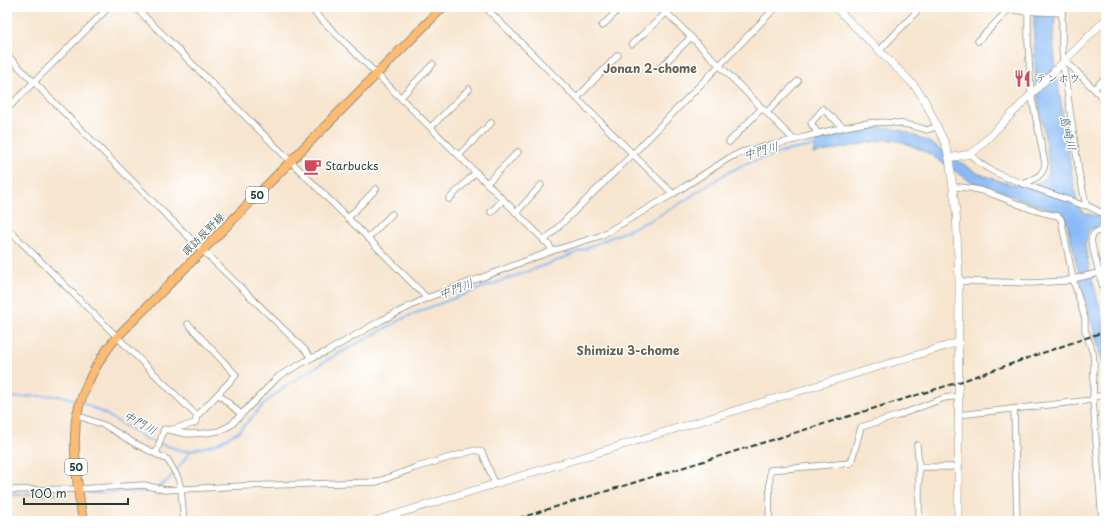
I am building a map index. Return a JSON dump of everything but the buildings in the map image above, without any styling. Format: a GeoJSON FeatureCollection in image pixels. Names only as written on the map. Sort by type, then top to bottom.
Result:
{"type":"FeatureCollection","features":[{"type":"Feature","properties":{"kind":"main road","name":"諏訪辰野線"},"geometry":{"type":"LineString","coordinates":[[83,521],[77,489],[75,454],[77,414],[83,393],[92,371],[107,349],[116,338],[443,7]]}},
{"type":"Feature","properties":{"kind":"street"},"geometry":{"type":"LineString","coordinates":[[7,109],[109,7]]}},
{"type":"Feature","properties":{"kind":"street"},"geometry":{"type":"LineString","coordinates":[[135,7],[427,298]]}},
{"type":"Feature","properties":{"kind":"street"},"geometry":{"type":"LineString","coordinates":[[309,7],[401,97],[549,245],[552,250]]}},
{"type":"Feature","properties":{"kind":"street"},"geometry":{"type":"LineString","coordinates":[[485,7],[673,194]]}},
{"type":"Feature","properties":{"kind":"street"},"geometry":{"type":"LineString","coordinates":[[602,26],[621,7]]}},
{"type":"Feature","properties":{"kind":"street"},"geometry":{"type":"LineString","coordinates":[[661,7],[794,140]]}},
{"type":"Feature","properties":{"kind":"street"},"geometry":{"type":"LineString","coordinates":[[544,241],[633,154],[776,7]]}},
{"type":"Feature","properties":{"kind":"street"},"geometry":{"type":"LineString","coordinates":[[835,7],[914,85],[924,99],[938,126],[949,158],[956,211],[959,281],[958,521]]}},
{"type":"Feature","properties":{"kind":"street"},"geometry":{"type":"LineString","coordinates":[[879,51],[921,7]]}},
{"type":"Feature","properties":{"kind":"street"},"geometry":{"type":"LineString","coordinates":[[978,41],[1011,7],[1014,10],[1061,11],[1062,63],[1084,205]]}},
{"type":"Feature","properties":{"kind":"street"},"geometry":{"type":"LineString","coordinates":[[1024,184],[1037,178],[1043,172],[1045,162],[1033,92],[1029,10]]}},
{"type":"Feature","properties":{"kind":"street"},"geometry":{"type":"LineString","coordinates":[[632,44],[666,13]]}},
{"type":"Feature","properties":{"kind":"street"},"geometry":{"type":"LineString","coordinates":[[949,158],[970,154],[980,146],[1106,19]]}},
{"type":"Feature","properties":{"kind":"street"},"geometry":{"type":"LineString","coordinates":[[660,68],[691,36]]}},
{"type":"Feature","properties":{"kind":"street"},"geometry":{"type":"LineString","coordinates":[[7,55],[152,201],[306,351],[311,358]]}},
{"type":"Feature","properties":{"kind":"street"},"geometry":{"type":"LineString","coordinates":[[577,98],[618,55]]}},
{"type":"Feature","properties":{"kind":"street"},"geometry":{"type":"LineString","coordinates":[[1062,63],[1094,89],[1106,101]]}},
{"type":"Feature","properties":{"kind":"street"},"geometry":{"type":"LineString","coordinates":[[401,97],[433,64]]}},
{"type":"Feature","properties":{"kind":"street"},"geometry":{"type":"LineString","coordinates":[[1094,89],[1106,77]]}},
{"type":"Feature","properties":{"kind":"street"},"geometry":{"type":"LineString","coordinates":[[729,142],[798,80]]}},
{"type":"Feature","properties":{"kind":"street"},"geometry":{"type":"LineString","coordinates":[[431,127],[469,90]]}},
{"type":"Feature","properties":{"kind":"street"},"geometry":{"type":"LineString","coordinates":[[818,134],[811,123],[823,108],[843,127]]}},
{"type":"Feature","properties":{"kind":"street"},"geometry":{"type":"LineString","coordinates":[[166,432],[186,434],[219,431],[231,425],[279,376],[311,358],[326,352],[382,320],[427,298],[552,250],[600,236],[673,194],[728,158],[742,152],[862,123],[898,122],[927,130],[938,126]]}},
{"type":"Feature","properties":{"kind":"street"},"geometry":{"type":"LineString","coordinates":[[459,155],[490,123]]}},
{"type":"Feature","properties":{"kind":"street"},"geometry":{"type":"LineString","coordinates":[[487,183],[518,152]]}},
{"type":"Feature","properties":{"kind":"street"},"geometry":{"type":"LineString","coordinates":[[970,154],[974,160],[995,172],[1084,205],[1106,215]]}},
{"type":"Feature","properties":{"kind":"street"},"geometry":{"type":"LineString","coordinates":[[449,199],[476,172]]}},
{"type":"Feature","properties":{"kind":"street"},"geometry":{"type":"LineString","coordinates":[[516,213],[541,185]]}},
{"type":"Feature","properties":{"kind":"street"},"geometry":{"type":"LineString","coordinates":[[953,187],[965,186],[975,188],[1031,209],[1061,218],[1074,279],[1085,319],[1085,330],[1094,364],[1093,398],[1102,521]]}},
{"type":"Feature","properties":{"kind":"street"},"geometry":{"type":"LineString","coordinates":[[348,218],[376,189]]}},
{"type":"Feature","properties":{"kind":"street"},"geometry":{"type":"LineString","coordinates":[[491,212],[503,200]]}},
{"type":"Feature","properties":{"kind":"street"},"geometry":{"type":"LineString","coordinates":[[368,238],[392,214]]}},
{"type":"Feature","properties":{"kind":"street"},"geometry":{"type":"LineString","coordinates":[[7,228],[196,416]]}},
{"type":"Feature","properties":{"kind":"street"},"geometry":{"type":"LineString","coordinates":[[1106,233],[1100,231],[1095,232],[1092,234],[1091,241],[1104,292],[1106,287]]}},
{"type":"Feature","properties":{"kind":"street"},"geometry":{"type":"LineString","coordinates":[[959,281],[1032,283],[1074,279],[1106,270]]}},
{"type":"Feature","properties":{"kind":"street"},"geometry":{"type":"LineString","coordinates":[[157,452],[166,432],[171,428],[195,423],[196,416],[236,375],[188,324]]}},
{"type":"Feature","properties":{"kind":"street"},"geometry":{"type":"LineString","coordinates":[[374,521],[959,342]]}},
{"type":"Feature","properties":{"kind":"street"},"geometry":{"type":"LineString","coordinates":[[218,394],[241,414]]}},
{"type":"Feature","properties":{"kind":"street"},"geometry":{"type":"LineString","coordinates":[[958,415],[1014,409],[1106,395]]}},
{"type":"Feature","properties":{"kind":"street"},"geometry":{"type":"LineString","coordinates":[[769,521],[770,470],[851,464],[861,427],[897,416],[944,398],[959,396]]}},
{"type":"Feature","properties":{"kind":"street"},"geometry":{"type":"LineString","coordinates":[[1014,409],[1016,521]]}},
{"type":"Feature","properties":{"kind":"street"},"geometry":{"type":"LineString","coordinates":[[77,414],[106,426],[134,443],[157,452],[168,460],[173,467],[181,489],[184,521]]}},
{"type":"Feature","properties":{"kind":"street"},"geometry":{"type":"LineString","coordinates":[[917,445],[919,467],[919,521]]}},
{"type":"Feature","properties":{"kind":"street"},"geometry":{"type":"LineString","coordinates":[[7,490],[77,489],[144,485],[165,490],[377,482],[414,468],[475,450],[482,452],[495,484]]}},
{"type":"Feature","properties":{"kind":"street"},"geometry":{"type":"LineString","coordinates":[[919,467],[959,467]]}},
{"type":"Feature","properties":{"kind":"water"},"geometry":{"type":"Polygon","coordinates":[[[1034,7],[1056,7],[1053,38],[1055,61],[1066,140],[1078,208],[1085,213],[1106,219],[1106,230],[1096,228],[1089,229],[1085,245],[1089,267],[1106,329],[1106,375],[1082,287],[1067,223],[1063,214],[972,182],[928,153],[903,142],[887,139],[813,154],[817,141],[872,127],[891,128],[907,132],[931,143],[977,173],[1003,182],[1016,185],[1034,184],[1043,180],[1049,172],[1036,81],[1034,7]]]}},
{"type":"Feature","properties":{"kind":"waterway","name":"中門川"},"geometry":{"type":"LineString","coordinates":[[83,403],[107,415],[148,440],[180,450],[190,451],[216,444],[238,432],[266,402],[289,384],[327,360],[406,317],[559,260],[649,221],[676,206],[725,174],[747,163],[790,150],[819,145]]}},
{"type":"Feature","properties":{"kind":"waterway","name":"中門川"},"geometry":{"type":"LineString","coordinates":[[7,398],[53,396],[71,398],[79,401]]}},
{"type":"Feature","properties":{"kind":"waterway"},"geometry":{"type":"LineString","coordinates":[[158,487],[172,476],[190,451]]}},
{"type":"Feature","properties":{"kind":"waterway"},"geometry":{"type":"LineString","coordinates":[[89,493],[149,491],[154,489]]}},
{"type":"Feature","properties":{"kind":"waterway"},"geometry":{"type":"LineString","coordinates":[[7,495],[67,494]]}},
{"type":"Feature","properties":{"kind":"railway"},"geometry":{"type":"LineString","coordinates":[[510,521],[959,382],[1106,331]]}},
{"type":"Feature","properties":{"kind":"place","name":"テンホウ"},"geometry":{"type":"Point","coordinates":[1023,78]}},
{"type":"Feature","properties":{"kind":"place","name":"Starbucks"},"geometry":{"type":"Point","coordinates":[312,166]}},
{"type":"Feature","properties":{"kind":"district","name":"Jonan 2-chome"},"geometry":{"type":"Point","coordinates":[650,69]}},
{"type":"Feature","properties":{"kind":"district","name":"Shimizu 3-chome"},"geometry":{"type":"Point","coordinates":[628,351]}},
{"type":"Feature","properties":{"kind":"water label","name":"島崎川"},"geometry":{"type":"Point","coordinates":[1068,133]}}]}
